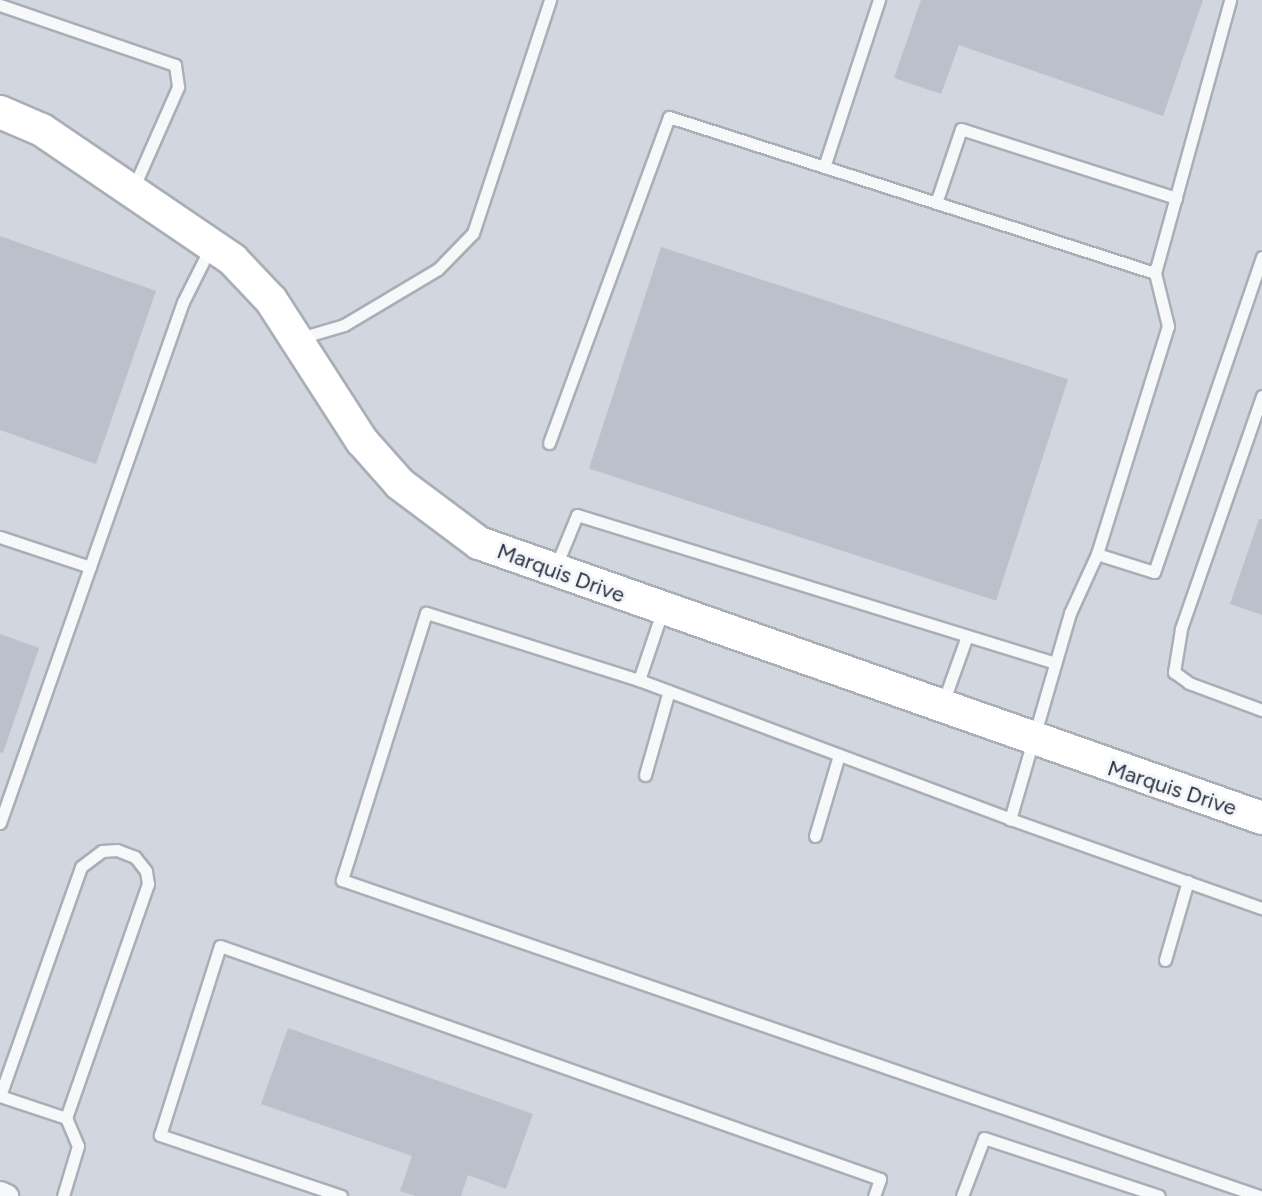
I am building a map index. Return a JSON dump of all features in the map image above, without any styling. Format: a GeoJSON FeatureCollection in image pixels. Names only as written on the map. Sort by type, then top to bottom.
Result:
{"type":"FeatureCollection","features":[{"type":"Feature","properties":{"kind":"street","name":"Marquis Drive"},"geometry":{"type":"LineString","coordinates":[[0,112],[42,130],[212,244],[271,300],[354,430],[400,484],[479,543],[1031,740],[1262,818]]}},
{"type":"Feature","properties":{"kind":"street"},"geometry":{"type":"LineString","coordinates":[[0,1193],[7,1196]]}},
{"type":"Feature","properties":{"kind":"lane"},"geometry":{"type":"LineString","coordinates":[[296,339],[344,325],[438,269],[473,233],[550,0]]}},
{"type":"Feature","properties":{"kind":"lane"},"geometry":{"type":"LineString","coordinates":[[824,167],[879,0]]}},
{"type":"Feature","properties":{"kind":"lane"},"geometry":{"type":"LineString","coordinates":[[1010,819],[1055,663],[1097,554],[1168,326],[1155,273],[1230,0]]}},
{"type":"Feature","properties":{"kind":"lane"},"geometry":{"type":"LineString","coordinates":[[0,5],[175,65],[178,87],[133,190]]}},
{"type":"Feature","properties":{"kind":"lane"},"geometry":{"type":"LineString","coordinates":[[549,443],[669,117],[1155,273]]}},
{"type":"Feature","properties":{"kind":"lane"},"geometry":{"type":"LineString","coordinates":[[936,203],[961,129],[1176,198]]}},
{"type":"Feature","properties":{"kind":"lane"},"geometry":{"type":"LineString","coordinates":[[0,823],[183,302],[212,244]]}},
{"type":"Feature","properties":{"kind":"lane"},"geometry":{"type":"LineString","coordinates":[[1097,554],[1154,572],[1262,257]]}},
{"type":"Feature","properties":{"kind":"lane"},"geometry":{"type":"LineString","coordinates":[[1262,396],[1181,629],[1174,672],[1189,683],[1262,710]]}},
{"type":"Feature","properties":{"kind":"lane"},"geometry":{"type":"LineString","coordinates":[[554,571],[577,515],[1055,663]]}},
{"type":"Feature","properties":{"kind":"lane"},"geometry":{"type":"LineString","coordinates":[[0,537],[90,567]]}},
{"type":"Feature","properties":{"kind":"lane"},"geometry":{"type":"LineString","coordinates":[[639,680],[663,609]]}},
{"type":"Feature","properties":{"kind":"lane"},"geometry":{"type":"LineString","coordinates":[[1259,1196],[342,880],[426,613],[639,680],[1010,819],[1262,908]]}},
{"type":"Feature","properties":{"kind":"lane"},"geometry":{"type":"LineString","coordinates":[[941,708],[967,636]]}},
{"type":"Feature","properties":{"kind":"lane"},"geometry":{"type":"LineString","coordinates":[[645,775],[669,691]]}},
{"type":"Feature","properties":{"kind":"lane"},"geometry":{"type":"LineString","coordinates":[[815,836],[839,755]]}},
{"type":"Feature","properties":{"kind":"lane"},"geometry":{"type":"LineString","coordinates":[[63,1196],[78,1146],[66,1118],[148,884],[146,871],[135,857],[117,850],[102,851],[81,867],[0,1096],[66,1118]]}},
{"type":"Feature","properties":{"kind":"lane"},"geometry":{"type":"LineString","coordinates":[[1165,960],[1188,881]]}},
{"type":"Feature","properties":{"kind":"lane"},"geometry":{"type":"LineString","coordinates":[[341,1196],[160,1135],[220,946],[880,1179],[874,1196]]}},
{"type":"Feature","properties":{"kind":"lane"},"geometry":{"type":"LineString","coordinates":[[962,1196],[984,1138],[1159,1196]]}},
{"type":"Feature","properties":{"kind":"shaded area"},"geometry":{"type":"Polygon","coordinates":[[[0,0],[1262,0],[1262,1196],[0,1196],[0,0]]]}},
{"type":"Feature","properties":{"kind":"building"},"geometry":{"type":"Polygon","coordinates":[[[921,0],[1203,0],[1163,116],[959,45],[941,94],[894,78],[921,0]]]}},
{"type":"Feature","properties":{"kind":"building"},"geometry":{"type":"Polygon","coordinates":[[[0,236],[156,291],[96,464],[0,430],[0,236]]]}},
{"type":"Feature","properties":{"kind":"building"},"geometry":{"type":"Polygon","coordinates":[[[661,247],[1068,379],[996,601],[589,469],[661,247]]]}},
{"type":"Feature","properties":{"kind":"building"},"geometry":{"type":"Polygon","coordinates":[[[1259,519],[1262,519],[1262,615],[1230,604],[1259,519]]]}},
{"type":"Feature","properties":{"kind":"building"},"geometry":{"type":"Polygon","coordinates":[[[0,634],[39,648],[3,753],[0,752],[0,634]]]}},
{"type":"Feature","properties":{"kind":"building"},"geometry":{"type":"Polygon","coordinates":[[[288,1028],[533,1114],[506,1189],[468,1175],[461,1196],[416,1196],[400,1191],[412,1156],[261,1104],[288,1028]]]}}]}
